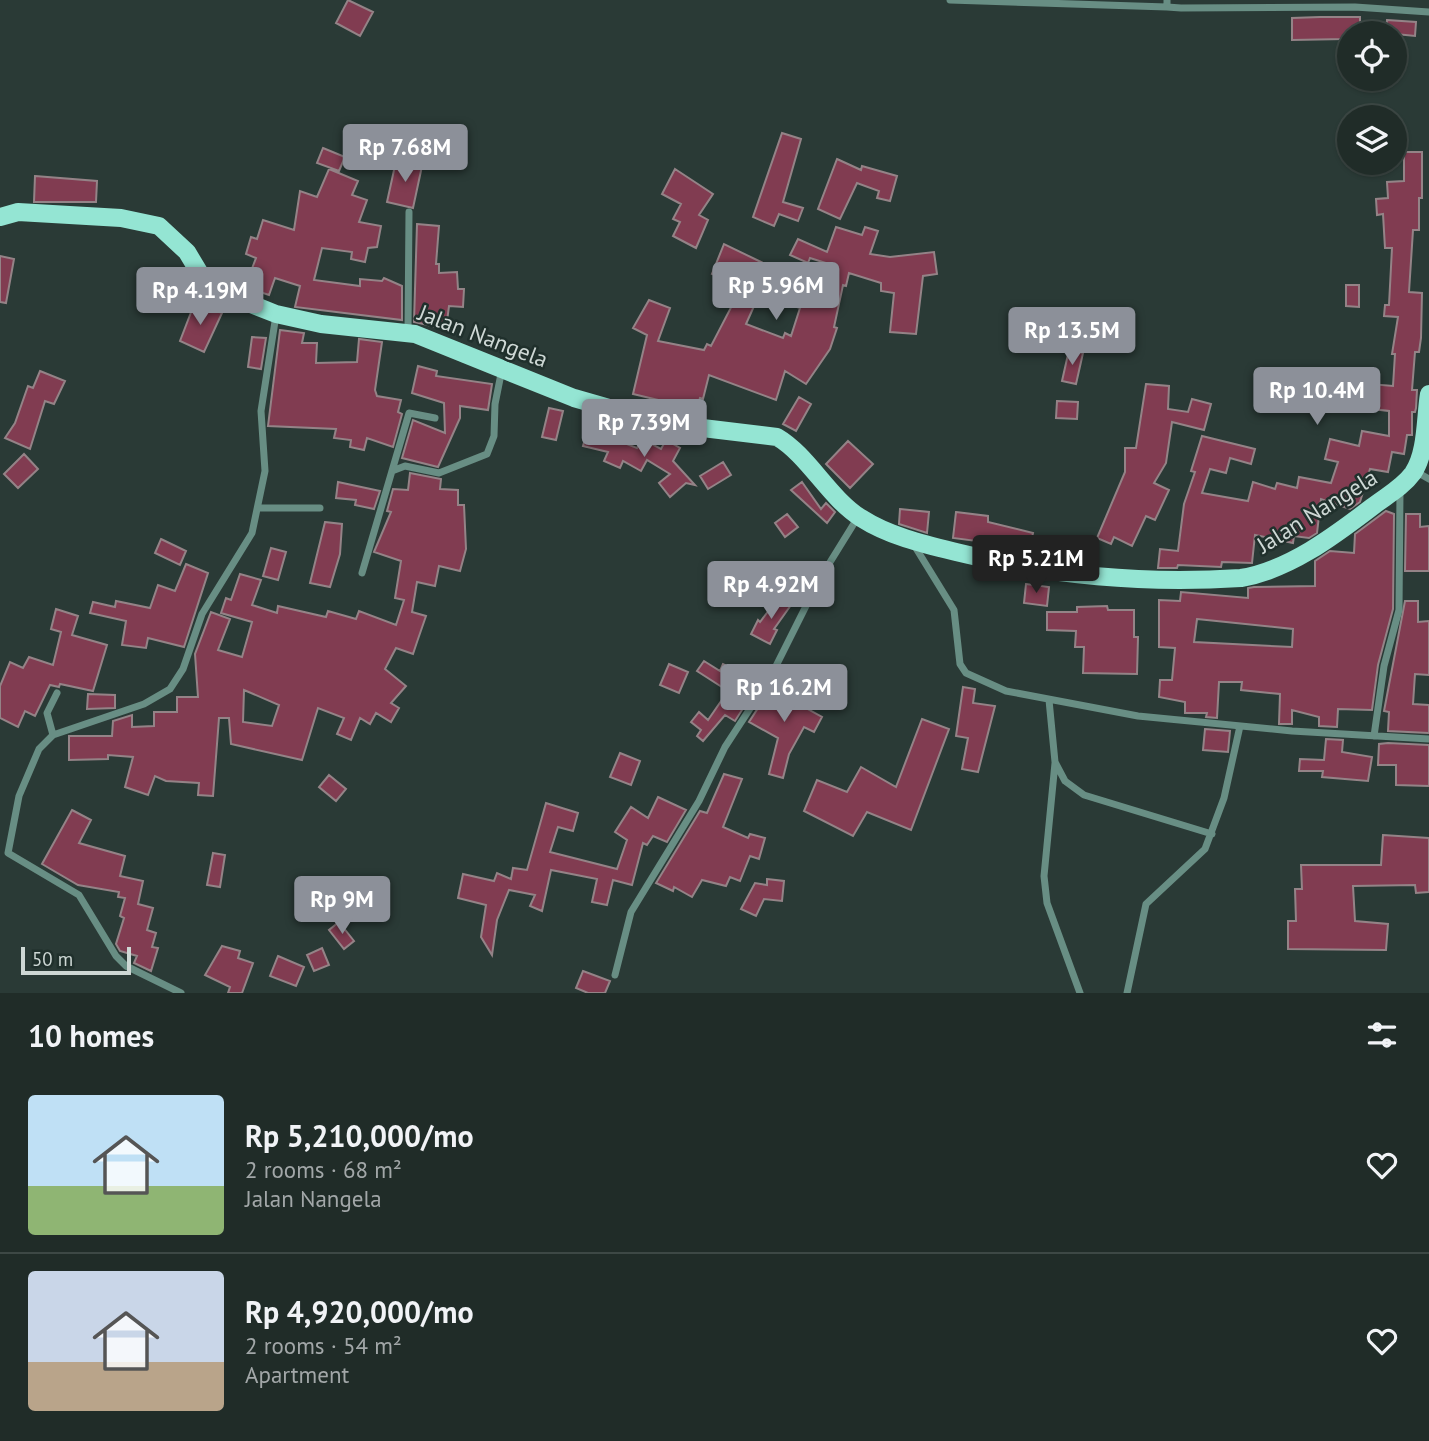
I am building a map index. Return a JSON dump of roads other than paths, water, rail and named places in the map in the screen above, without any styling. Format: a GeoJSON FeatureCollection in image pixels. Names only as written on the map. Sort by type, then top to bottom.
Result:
{"type":"FeatureCollection","features":[{"type":"Feature","properties":{"kind":"main road","name":"Jalan Nangela"},"geometry":{"type":"LineString","coordinates":[[0,217],[18,212],[121,218],[159,226],[187,252],[208,287],[276,314],[321,324],[408,332],[502,367],[574,398],[637,417],[661,423],[777,438],[790,445],[808,468],[858,517],[911,541],[1006,565],[1084,578],[1241,578],[1261,575],[1306,552],[1422,475],[1422,446],[1429,394]]}},
{"type":"Feature","properties":{"kind":"street"},"geometry":{"type":"LineString","coordinates":[[950,0],[1388,4],[1429,12]]}},
{"type":"Feature","properties":{"kind":"street"},"geometry":{"type":"LineString","coordinates":[[408,332],[409,212]]}},
{"type":"Feature","properties":{"kind":"street"},"geometry":{"type":"LineString","coordinates":[[181,993],[126,966],[116,956],[79,895],[8,853],[19,796],[34,758],[53,735],[144,704],[174,684],[190,652],[198,622],[248,540],[265,471],[261,411],[276,314]]}},
{"type":"Feature","properties":{"kind":"street"},"geometry":{"type":"LineString","coordinates":[[392,471],[405,466],[439,473],[483,456],[494,436],[502,367]]}},
{"type":"Feature","properties":{"kind":"street"},"geometry":{"type":"LineString","coordinates":[[362,573],[409,413],[435,418]]}},
{"type":"Feature","properties":{"kind":"street"},"geometry":{"type":"LineString","coordinates":[[1374,736],[1384,666],[1399,610],[1400,488]]}},
{"type":"Feature","properties":{"kind":"street"},"geometry":{"type":"LineString","coordinates":[[258,508],[320,508]]}},
{"type":"Feature","properties":{"kind":"street"},"geometry":{"type":"LineString","coordinates":[[615,975],[632,912],[699,801],[726,747],[770,678],[819,580],[858,517]]}},
{"type":"Feature","properties":{"kind":"street"},"geometry":{"type":"LineString","coordinates":[[911,541],[954,610],[960,664],[966,673],[1006,691],[1138,716],[1429,739]]}},
{"type":"Feature","properties":{"kind":"street"},"geometry":{"type":"LineString","coordinates":[[53,735],[47,713],[57,693]]}},
{"type":"Feature","properties":{"kind":"street"},"geometry":{"type":"LineString","coordinates":[[1049,701],[1055,762],[1045,889],[1047,903],[1080,993]]}},
{"type":"Feature","properties":{"kind":"street"},"geometry":{"type":"LineString","coordinates":[[1127,993],[1146,904],[1190,866],[1205,849],[1224,798],[1240,726]]}},
{"type":"Feature","properties":{"kind":"street"},"geometry":{"type":"LineString","coordinates":[[1055,762],[1065,781],[1084,796],[1212,834]]}}]}
